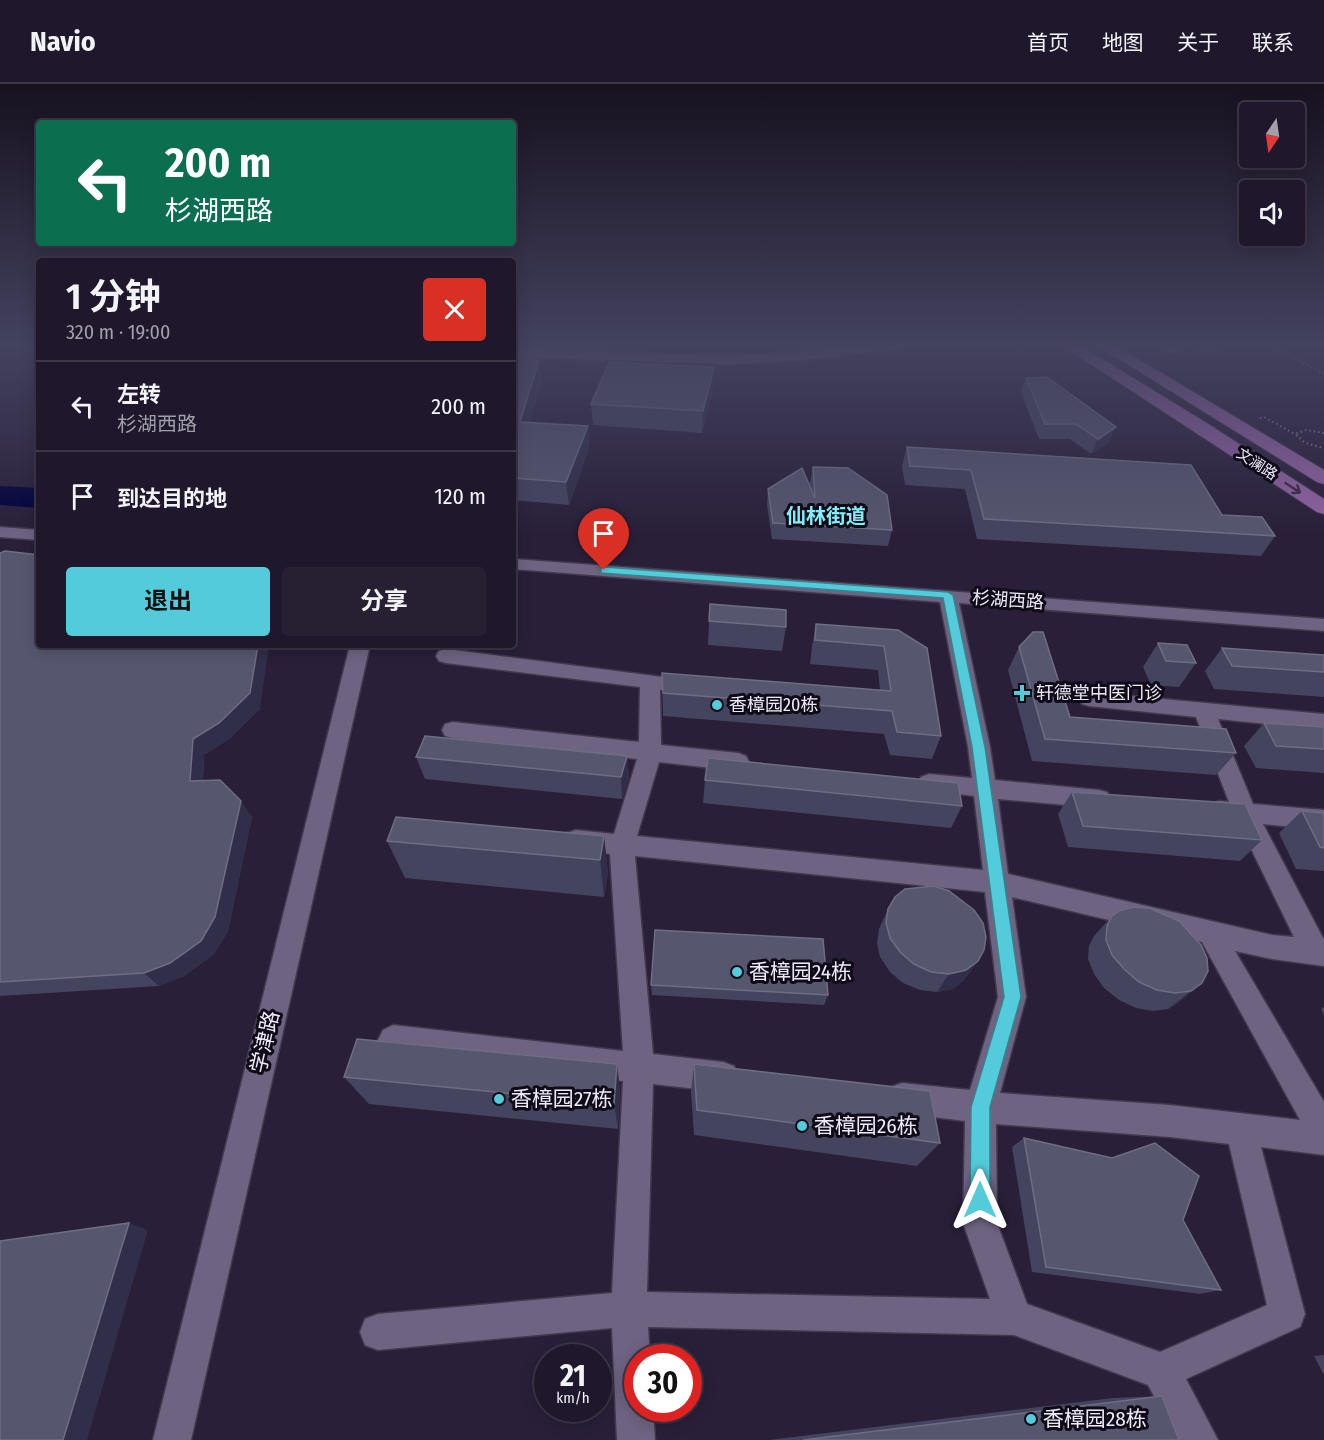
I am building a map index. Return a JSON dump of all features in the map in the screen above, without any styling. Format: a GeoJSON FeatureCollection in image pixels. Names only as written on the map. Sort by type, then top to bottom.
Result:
{"type":"FeatureCollection","features":[{"type":"Feature","properties":{"kind":"main road","name":"文澜路"},"geometry":{"type":"LineString","coordinates":[[1169,407],[1324,508]]}},
{"type":"Feature","properties":{"kind":"main road","name":"文澜路"},"geometry":{"type":"LineString","coordinates":[[1208,407],[1324,477]]}},
{"type":"Feature","properties":{"kind":"street"},"geometry":{"type":"LineString","coordinates":[[0,532],[36,535]]}},
{"type":"Feature","properties":{"kind":"street","name":"杉湖西路"},"geometry":{"type":"LineString","coordinates":[[516,564],[1324,625]]}},
{"type":"Feature","properties":{"kind":"street"},"geometry":{"type":"LineString","coordinates":[[948,595],[979,747],[1012,997],[981,1107],[980,1223],[1014,1317]]}},
{"type":"Feature","properties":{"kind":"street","name":"学津路"},"geometry":{"type":"LineString","coordinates":[[172,1440],[359,648]]}},
{"type":"Feature","properties":{"kind":"street"},"geometry":{"type":"LineString","coordinates":[[446,657],[650,682],[685,684]]}},
{"type":"Feature","properties":{"kind":"street"},"geometry":{"type":"LineString","coordinates":[[636,1440],[629,1309],[639,1068],[622,846],[650,753],[650,682]]}},
{"type":"Feature","properties":{"kind":"street"},"geometry":{"type":"LineString","coordinates":[[1089,699],[1324,722]]}},
{"type":"Feature","properties":{"kind":"street"},"geometry":{"type":"LineString","coordinates":[[1204,711],[1245,813],[1320,952]]}},
{"type":"Feature","properties":{"kind":"street"},"geometry":{"type":"LineString","coordinates":[[453,730],[758,765]]}},
{"type":"Feature","properties":{"kind":"street"},"geometry":{"type":"LineString","coordinates":[[913,781],[1115,801]]}},
{"type":"Feature","properties":{"kind":"street"},"geometry":{"type":"LineString","coordinates":[[1198,809],[1324,820]]}},
{"type":"Feature","properties":{"kind":"street"},"geometry":{"type":"LineString","coordinates":[[551,837],[622,846],[997,882],[1272,947],[1320,952]]}},
{"type":"Feature","properties":{"kind":"street"},"geometry":{"type":"LineString","coordinates":[[1210,932],[1324,1132]]}},
{"type":"Feature","properties":{"kind":"street"},"geometry":{"type":"LineString","coordinates":[[393,1040],[745,1080]]}},
{"type":"Feature","properties":{"kind":"street"},"geometry":{"type":"LineString","coordinates":[[874,1095],[981,1107],[1170,1121],[1324,1139]]}},
{"type":"Feature","properties":{"kind":"street"},"geometry":{"type":"LineString","coordinates":[[1161,1371],[1287,1314],[1240,1129]]}},
{"type":"Feature","properties":{"kind":"street"},"geometry":{"type":"LineString","coordinates":[[378,1332],[629,1309],[1014,1317],[1161,1371],[1199,1440]]}},
{"type":"Feature","properties":{"kind":"path"},"geometry":{"type":"LineString","coordinates":[[1324,433],[1306,430],[1295,434],[1300,441],[1324,449]]}},
{"type":"Feature","properties":{"kind":"shaded area"},"geometry":{"type":"Polygon","coordinates":[[[0,486],[36,488],[36,508],[0,505],[0,486]]]}},
{"type":"Feature","properties":{"kind":"building"},"geometry":{"type":"Polygon","coordinates":[[[516,407],[525,407],[520,422],[588,426],[566,482],[516,478],[516,407]]]}},
{"type":"Feature","properties":{"kind":"building"},"geometry":{"type":"Polygon","coordinates":[[[643,407],[704,407],[703,411],[643,407]]]}},
{"type":"Feature","properties":{"kind":"building"},"geometry":{"type":"Polygon","coordinates":[[[1038,407],[1089,407],[1116,427],[1098,439],[1076,424],[1045,424],[1038,407]]]}},
{"type":"Feature","properties":{"kind":"building"},"geometry":{"type":"Polygon","coordinates":[[[907,447],[1191,465],[1222,515],[1262,517],[1275,536],[984,519],[971,470],[910,466],[907,447]]]}},
{"type":"Feature","properties":{"kind":"building"},"geometry":{"type":"Polygon","coordinates":[[[813,467],[848,468],[887,495],[892,530],[773,523],[768,489],[802,468],[815,498],[813,467]]]}},
{"type":"Feature","properties":{"kind":"building"},"geometry":{"type":"Polygon","coordinates":[[[5,551],[36,555],[36,648],[258,648],[250,693],[219,723],[193,739],[190,781],[220,780],[241,801],[215,917],[201,941],[170,963],[144,973],[0,982],[0,553],[5,551]]]}},
{"type":"Feature","properties":{"kind":"building"},"geometry":{"type":"Polygon","coordinates":[[[710,604],[786,610],[786,627],[709,621],[710,604]]]}},
{"type":"Feature","properties":{"kind":"building"},"geometry":{"type":"Polygon","coordinates":[[[816,624],[898,630],[927,648],[941,736],[897,732],[892,711],[663,693],[662,673],[891,691],[884,646],[815,640],[816,624]]]}},
{"type":"Feature","properties":{"kind":"building"},"geometry":{"type":"Polygon","coordinates":[[[1033,632],[1043,632],[1070,717],[1226,729],[1236,753],[1045,739],[1019,647],[1033,632]]]}},
{"type":"Feature","properties":{"kind":"building"},"geometry":{"type":"Polygon","coordinates":[[[1158,643],[1187,645],[1196,663],[1166,661],[1158,643]]]}},
{"type":"Feature","properties":{"kind":"building"},"geometry":{"type":"Polygon","coordinates":[[[1222,648],[1324,655],[1324,672],[1232,666],[1222,648]]]}},
{"type":"Feature","properties":{"kind":"building"},"geometry":{"type":"Polygon","coordinates":[[[1264,723],[1324,727],[1324,749],[1276,746],[1264,723]]]}},
{"type":"Feature","properties":{"kind":"building"},"geometry":{"type":"Polygon","coordinates":[[[425,736],[627,756],[621,777],[416,757],[425,736]]]}},
{"type":"Feature","properties":{"kind":"building"},"geometry":{"type":"Polygon","coordinates":[[[708,758],[958,783],[962,806],[705,780],[708,758]]]}},
{"type":"Feature","properties":{"kind":"building"},"geometry":{"type":"Polygon","coordinates":[[[1072,792],[1245,804],[1262,840],[1083,826],[1072,792]]]}},
{"type":"Feature","properties":{"kind":"building"},"geometry":{"type":"Polygon","coordinates":[[[1302,811],[1324,813],[1324,848],[1320,847],[1302,811]]]}},
{"type":"Feature","properties":{"kind":"building"},"geometry":{"type":"Polygon","coordinates":[[[396,817],[604,836],[600,860],[387,841],[396,817]]]}},
{"type":"Feature","properties":{"kind":"building"},"geometry":{"type":"Polygon","coordinates":[[[934,886],[949,891],[974,910],[983,923],[986,937],[984,950],[978,961],[966,970],[949,974],[931,972],[914,964],[900,952],[890,938],[886,923],[888,909],[895,897],[905,889],[934,886]]]}},
{"type":"Feature","properties":{"kind":"building"},"geometry":{"type":"Polygon","coordinates":[[[1134,907],[1149,908],[1179,921],[1201,945],[1207,958],[1208,971],[1202,983],[1191,991],[1175,993],[1157,990],[1139,982],[1124,969],[1112,955],[1106,940],[1107,926],[1112,916],[1121,910],[1134,907]]]}},
{"type":"Feature","properties":{"kind":"building","name":"香樟园24栋"},"geometry":{"type":"Polygon","coordinates":[[[655,930],[823,939],[828,995],[651,985],[655,930]]]}},
{"type":"Feature","properties":{"kind":"building"},"geometry":{"type":"Polygon","coordinates":[[[357,1039],[617,1064],[614,1104],[344,1077],[357,1039]]]}},
{"type":"Feature","properties":{"kind":"building"},"geometry":{"type":"Polygon","coordinates":[[[694,1064],[930,1091],[940,1143],[697,1110],[694,1064]]]}},
{"type":"Feature","properties":{"kind":"building"},"geometry":{"type":"Polygon","coordinates":[[[1024,1138],[1112,1158],[1155,1143],[1199,1176],[1183,1220],[1221,1290],[1046,1267],[1024,1138]]]}},
{"type":"Feature","properties":{"kind":"building"},"geometry":{"type":"Polygon","coordinates":[[[129,1223],[63,1440],[0,1440],[0,1241],[129,1223]]]}},
{"type":"Feature","properties":{"kind":"building","name":"香樟园28栋"},"geometry":{"type":"Polygon","coordinates":[[[1162,1396],[1179,1440],[803,1440],[1162,1396]]]}},
{"type":"Feature","properties":{"kind":"place","name":"轩德堂中医门诊"},"geometry":{"type":"Point","coordinates":[1022,693]}},
{"type":"Feature","properties":{"kind":"place","name":"香樟园20栋"},"geometry":{"type":"Point","coordinates":[717,705]}},
{"type":"Feature","properties":{"kind":"place","name":"香樟园24栋"},"geometry":{"type":"Point","coordinates":[737,972]}},
{"type":"Feature","properties":{"kind":"place","name":"香樟园27栋"},"geometry":{"type":"Point","coordinates":[499,1099]}},
{"type":"Feature","properties":{"kind":"place","name":"香樟园26栋"},"geometry":{"type":"Point","coordinates":[802,1126]}},
{"type":"Feature","properties":{"kind":"place","name":"香樟园28栋"},"geometry":{"type":"Point","coordinates":[1031,1419]}},
{"type":"Feature","properties":{"kind":"district","name":"仙林街道"},"geometry":{"type":"Point","coordinates":[826,516]}},
{"type":"Feature","properties":{"kind":"route"},"geometry":{"type":"LineString","coordinates":[[604,570],[948,595],[979,747],[1012,997],[981,1107],[980,1200]]}}]}
